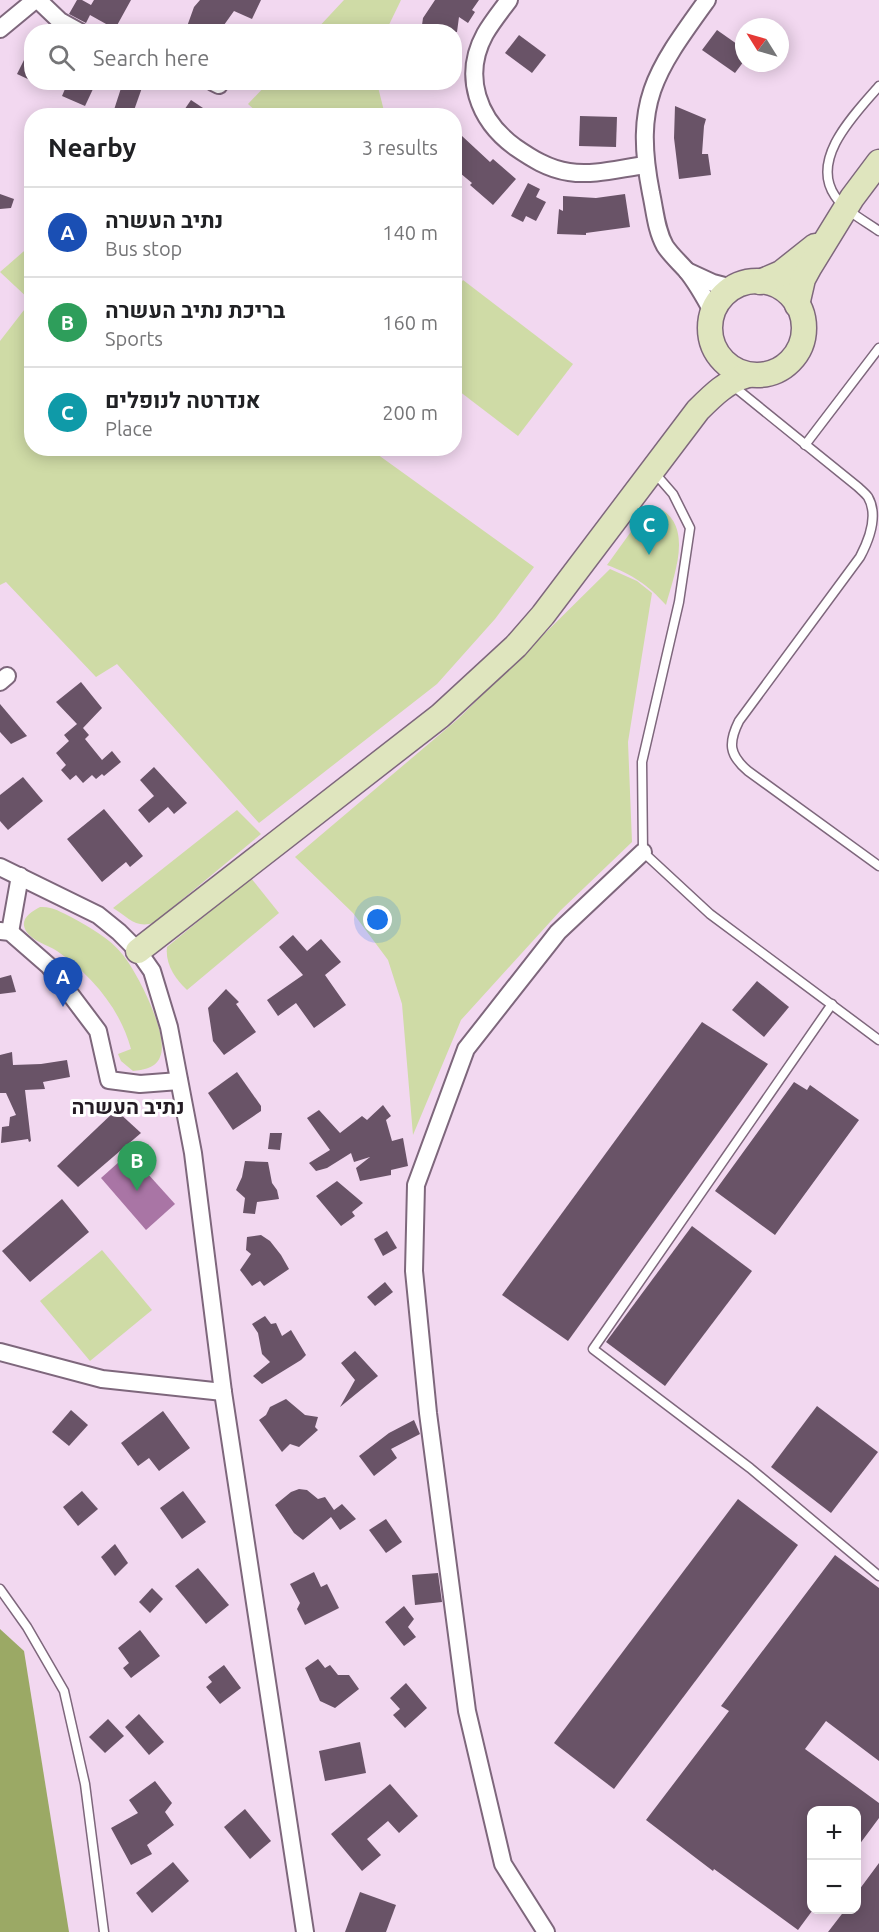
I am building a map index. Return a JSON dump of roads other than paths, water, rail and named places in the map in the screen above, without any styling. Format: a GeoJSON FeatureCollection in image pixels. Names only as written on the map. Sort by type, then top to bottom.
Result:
{"type":"FeatureCollection","features":[{"type":"Feature","properties":{"kind":"street"},"geometry":{"type":"LineString","coordinates":[[0,29],[37,0],[65,24]]}},
{"type":"Feature","properties":{"kind":"street"},"geometry":{"type":"LineString","coordinates":[[509,0],[484,36],[474,76],[477,99],[489,123],[504,139],[527,155],[558,170],[584,173],[646,165]]}},
{"type":"Feature","properties":{"kind":"street"},"geometry":{"type":"LineString","coordinates":[[707,0],[673,47],[654,81],[645,120],[646,165],[659,234],[666,247],[686,271],[712,313]]}},
{"type":"Feature","properties":{"kind":"street"},"geometry":{"type":"LineString","coordinates":[[797,305],[803,279],[831,230],[879,162]]}},
{"type":"Feature","properties":{"kind":"street"},"geometry":{"type":"LineString","coordinates":[[698,410],[713,366],[714,348],[710,331],[712,313],[724,295],[741,284],[760,282],[781,273],[796,263],[831,230]]}},
{"type":"Feature","properties":{"kind":"street"},"geometry":{"type":"LineString","coordinates":[[686,271],[712,283],[732,288]]}},
{"type":"Feature","properties":{"kind":"street"},"geometry":{"type":"LineString","coordinates":[[138,951],[431,723],[482,679],[516,646],[543,615],[698,410],[738,379],[774,372],[795,356],[801,344],[803,331],[802,318],[797,305],[782,289],[760,282]]}},
{"type":"Feature","properties":{"kind":"street"},"geometry":{"type":"LineString","coordinates":[[714,348],[738,379]]}},
{"type":"Feature","properties":{"kind":"street"},"geometry":{"type":"LineString","coordinates":[[546,1932],[503,1864],[467,1711],[428,1413],[414,1271],[416,1185],[466,1049],[558,932],[643,852]]}},
{"type":"Feature","properties":{"kind":"street"},"geometry":{"type":"LineString","coordinates":[[0,867],[98,915],[120,932],[138,951],[152,971],[169,1027],[193,1153],[223,1392],[305,1932]]}},
{"type":"Feature","properties":{"kind":"street"},"geometry":{"type":"LineString","coordinates":[[20,876],[5,932],[49,966],[98,1031],[109,1080],[140,1084],[179,1081]]}},
{"type":"Feature","properties":{"kind":"street"},"geometry":{"type":"LineString","coordinates":[[0,1352],[102,1380],[223,1392]]}},
{"type":"Feature","properties":{"kind":"lane"},"geometry":{"type":"LineString","coordinates":[[879,86],[842,129],[834,144],[829,162],[829,183],[835,196],[879,231]]}},
{"type":"Feature","properties":{"kind":"lane"},"geometry":{"type":"LineString","coordinates":[[805,445],[879,348]]}},
{"type":"Feature","properties":{"kind":"lane"},"geometry":{"type":"LineString","coordinates":[[738,379],[805,445],[858,487],[868,498],[872,513],[871,536],[860,557],[739,722],[732,734],[731,748],[738,763],[748,771],[879,866]]}},
{"type":"Feature","properties":{"kind":"lane"},"geometry":{"type":"LineString","coordinates":[[653,470],[673,494],[690,528],[679,602],[642,762],[643,852],[710,914],[879,1040]]}},
{"type":"Feature","properties":{"kind":"lane"},"geometry":{"type":"LineString","coordinates":[[832,1004],[593,1350],[750,1468],[879,1576]]}},
{"type":"Feature","properties":{"kind":"lane"},"geometry":{"type":"LineString","coordinates":[[0,1589],[27,1628],[63,1691],[85,1784],[104,1932]]}},
{"type":"Feature","properties":{"kind":"place","name":"אנדרטה לנופלים"},"geometry":{"type":"Point","coordinates":[649,555]}},
{"type":"Feature","properties":{"kind":"place","name":"נתיב העשרה"},"geometry":{"type":"Point","coordinates":[63,1007]}},
{"type":"Feature","properties":{"kind":"place","name":"בריכת נתיב העשרה"},"geometry":{"type":"Point","coordinates":[137,1191]}},
{"type":"Feature","properties":{"kind":"district","name":"נתיב העשרה"},"geometry":{"type":"Point","coordinates":[128,1107]}}]}
